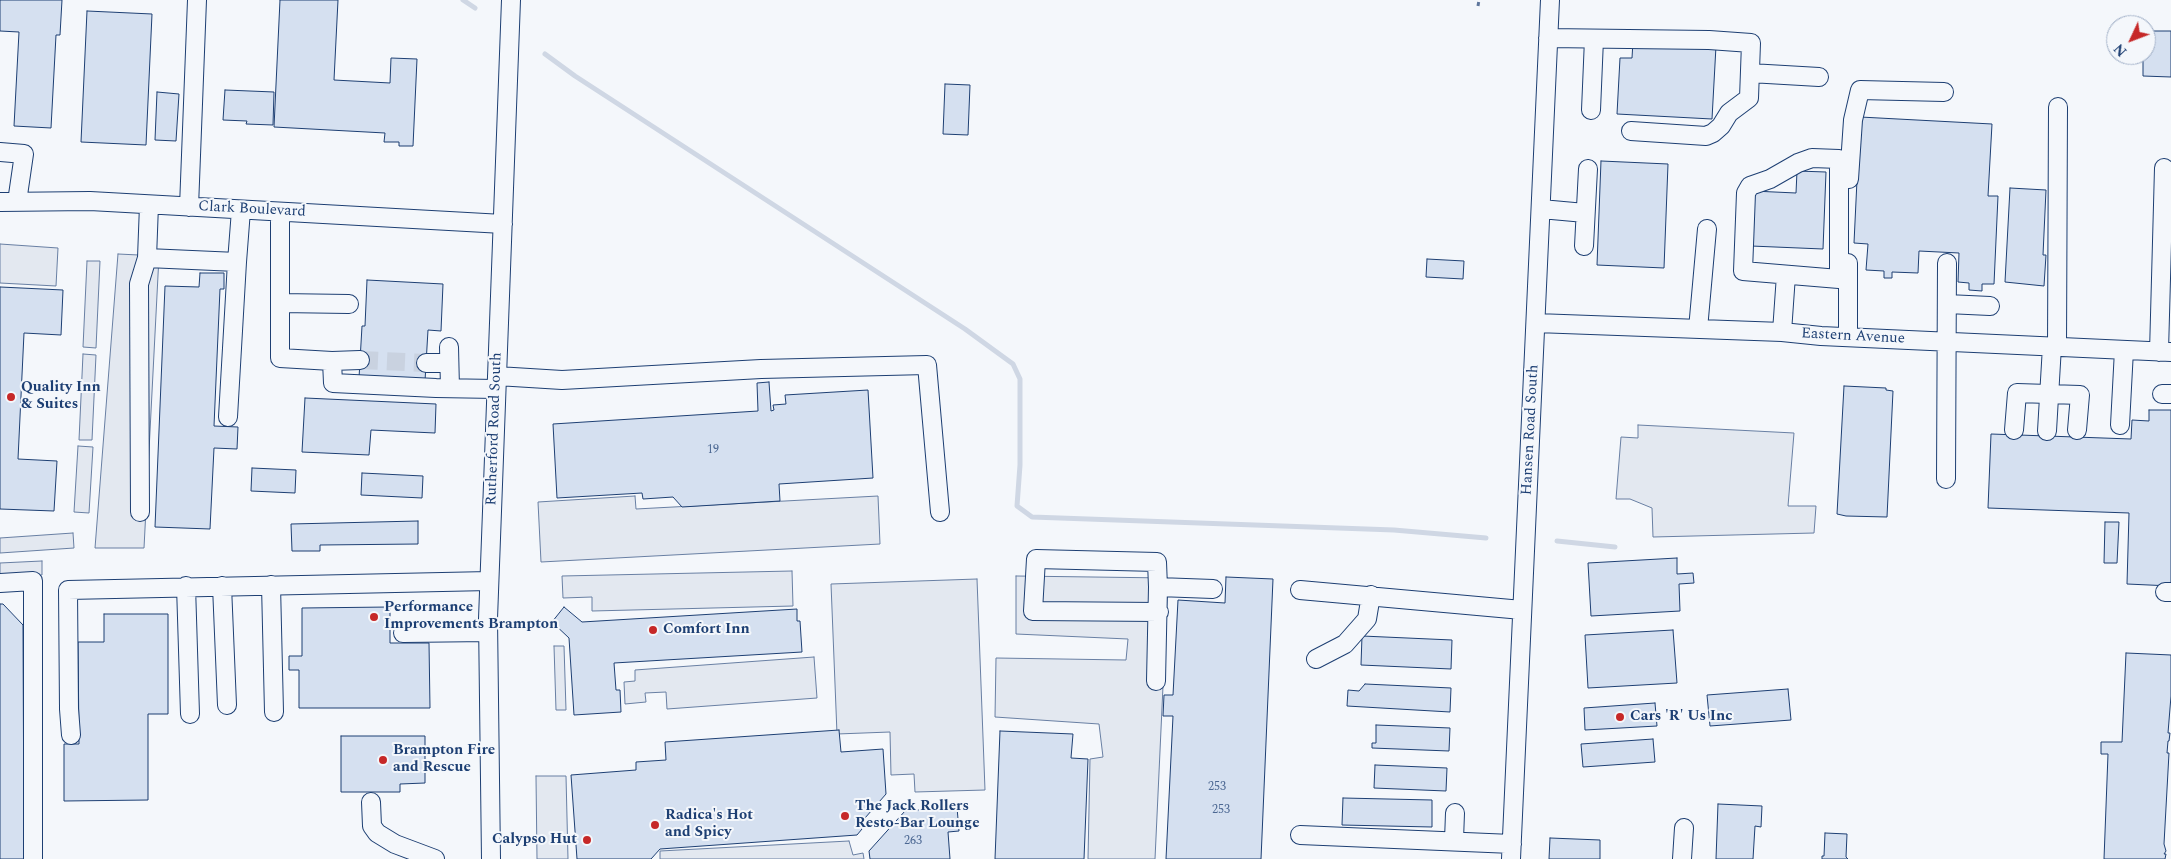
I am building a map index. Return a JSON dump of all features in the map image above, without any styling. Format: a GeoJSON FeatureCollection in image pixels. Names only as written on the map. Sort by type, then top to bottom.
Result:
{"type":"FeatureCollection","features":[{"type":"Feature","properties":{"kind":"street"},"geometry":{"type":"LineString","coordinates":[[189,207],[196,0]]}},
{"type":"Feature","properties":{"kind":"street","name":"Rutherford Road South"},"geometry":{"type":"LineString","coordinates":[[491,859],[489,581],[511,0]]}},
{"type":"Feature","properties":{"kind":"street","name":"Hansen Road South"},"geometry":{"type":"LineString","coordinates":[[1511,851],[1550,0]]}},
{"type":"Feature","properties":{"kind":"street"},"geometry":{"type":"LineString","coordinates":[[1548,38],[1709,40],[1751,43],[1749,98],[1729,113],[1721,126],[1713,133],[1706,136],[1631,131]]}},
{"type":"Feature","properties":{"kind":"street"},"geometry":{"type":"LineString","coordinates":[[1591,110],[1594,39]]}},
{"type":"Feature","properties":{"kind":"street"},"geometry":{"type":"LineString","coordinates":[[1750,73],[1819,77]]}},
{"type":"Feature","properties":{"kind":"street"},"geometry":{"type":"LineString","coordinates":[[1848,337],[1849,177],[1853,120],[1860,90],[1944,92]]}},
{"type":"Feature","properties":{"kind":"street"},"geometry":{"type":"LineString","coordinates":[[2047,431],[2054,347],[2058,107]]}},
{"type":"Feature","properties":{"kind":"street"},"geometry":{"type":"LineString","coordinates":[[0,152],[24,154],[8,202]]}},
{"type":"Feature","properties":{"kind":"street"},"geometry":{"type":"LineString","coordinates":[[1812,158],[1839,159],[1839,279],[1786,275],[1743,271],[1746,193],[1750,186],[1770,180],[1798,163],[1812,158]]}},
{"type":"Feature","properties":{"kind":"street"},"geometry":{"type":"LineString","coordinates":[[2164,168],[2165,352]]}},
{"type":"Feature","properties":{"kind":"street"},"geometry":{"type":"LineString","coordinates":[[1584,246],[1588,169]]}},
{"type":"Feature","properties":{"kind":"street","name":"Clark Boulevard"},"geometry":{"type":"LineString","coordinates":[[8,202],[90,201],[503,224]]}},
{"type":"Feature","properties":{"kind":"street"},"geometry":{"type":"LineString","coordinates":[[140,512],[139,284],[147,258],[148,204]]}},
{"type":"Feature","properties":{"kind":"street"},"geometry":{"type":"LineString","coordinates":[[1541,209],[1585,213]]}},
{"type":"Feature","properties":{"kind":"street"},"geometry":{"type":"LineString","coordinates":[[228,417],[241,210]]}},
{"type":"Feature","properties":{"kind":"street"},"geometry":{"type":"LineString","coordinates":[[280,213],[280,358],[360,360]]}},
{"type":"Feature","properties":{"kind":"street"},"geometry":{"type":"LineString","coordinates":[[1698,329],[1707,230]]}},
{"type":"Feature","properties":{"kind":"street"},"geometry":{"type":"LineString","coordinates":[[147,258],[237,262]]}},
{"type":"Feature","properties":{"kind":"street"},"geometry":{"type":"LineString","coordinates":[[1946,479],[1948,263]]}},
{"type":"Feature","properties":{"kind":"street"},"geometry":{"type":"LineString","coordinates":[[1782,332],[1786,275]]}},
{"type":"Feature","properties":{"kind":"street"},"geometry":{"type":"LineString","coordinates":[[280,303],[349,304]]}},
{"type":"Feature","properties":{"kind":"street"},"geometry":{"type":"LineString","coordinates":[[1947,304],[1990,306]]}},
{"type":"Feature","properties":{"kind":"street","name":"Eastern Avenue"},"geometry":{"type":"LineString","coordinates":[[1536,323],[1782,332],[1848,337],[2165,352]]}},
{"type":"Feature","properties":{"kind":"street"},"geometry":{"type":"LineString","coordinates":[[2120,425],[2124,350]]}},
{"type":"Feature","properties":{"kind":"street"},"geometry":{"type":"LineString","coordinates":[[426,362],[449,355],[450,388]]}},
{"type":"Feature","properties":{"kind":"street"},"geometry":{"type":"LineString","coordinates":[[332,360],[333,383],[450,388],[497,382],[761,369],[927,365],[940,512]]}},
{"type":"Feature","properties":{"kind":"street"},"geometry":{"type":"LineString","coordinates":[[2014,430],[2017,393],[2049,393],[2080,395],[2078,430]]}},
{"type":"Feature","properties":{"kind":"street"},"geometry":{"type":"LineString","coordinates":[[1156,681],[1159,612],[1158,562],[1036,559],[1034,611],[1159,612]]}},
{"type":"Feature","properties":{"kind":"street"},"geometry":{"type":"LineString","coordinates":[[71,735],[68,590],[489,581]]}},
{"type":"Feature","properties":{"kind":"street"},"geometry":{"type":"LineString","coordinates":[[0,583],[33,582],[33,859]]}},
{"type":"Feature","properties":{"kind":"street"},"geometry":{"type":"LineString","coordinates":[[271,585],[274,712]]}},
{"type":"Feature","properties":{"kind":"street"},"geometry":{"type":"LineString","coordinates":[[186,586],[190,714]]}},
{"type":"Feature","properties":{"kind":"street"},"geometry":{"type":"LineString","coordinates":[[222,586],[227,704]]}},
{"type":"Feature","properties":{"kind":"street"},"geometry":{"type":"LineString","coordinates":[[1158,587],[1213,589]]}},
{"type":"Feature","properties":{"kind":"street"},"geometry":{"type":"LineString","coordinates":[[1300,590],[1522,610]]}},
{"type":"Feature","properties":{"kind":"street"},"geometry":{"type":"LineString","coordinates":[[1316,659],[1345,644],[1367,619],[1370,595]]}},
{"type":"Feature","properties":{"kind":"street"},"geometry":{"type":"LineString","coordinates":[[403,632],[488,632]]}},
{"type":"Feature","properties":{"kind":"street"},"geometry":{"type":"LineString","coordinates":[[371,802],[372,826],[377,833],[395,844],[435,859]]}},
{"type":"Feature","properties":{"kind":"street"},"geometry":{"type":"LineString","coordinates":[[1454,840],[1455,814]]}},
{"type":"Feature","properties":{"kind":"street"},"geometry":{"type":"LineString","coordinates":[[1682,859],[1684,828]]}},
{"type":"Feature","properties":{"kind":"street"},"geometry":{"type":"LineString","coordinates":[[1300,835],[1454,840],[1511,851]]}},
{"type":"Feature","properties":{"kind":"path"},"geometry":{"type":"LineString","coordinates":[[1478,6],[1479,0]]}},
{"type":"Feature","properties":{"kind":"shaded area"},"geometry":{"type":"Polygon","coordinates":[[[0,244],[58,248],[56,286],[0,283],[0,244]]]}},
{"type":"Feature","properties":{"kind":"shaded area"},"geometry":{"type":"Polygon","coordinates":[[[118,254],[159,256],[144,548],[95,548],[118,254]]]}},
{"type":"Feature","properties":{"kind":"shaded area"},"geometry":{"type":"Polygon","coordinates":[[[87,261],[100,261],[96,348],[83,347],[87,261]]]}},
{"type":"Feature","properties":{"kind":"shaded area"},"geometry":{"type":"Polygon","coordinates":[[[83,354],[96,355],[92,440],[79,440],[83,354]]]}},
{"type":"Feature","properties":{"kind":"shaded area"},"geometry":{"type":"Polygon","coordinates":[[[1638,425],[1794,433],[1788,506],[1816,506],[1814,533],[1653,537],[1652,508],[1630,499],[1616,499],[1621,437],[1638,438],[1638,425]]]}},
{"type":"Feature","properties":{"kind":"shaded area"},"geometry":{"type":"Polygon","coordinates":[[[78,446],[93,447],[89,513],[74,512],[78,446]]]}},
{"type":"Feature","properties":{"kind":"shaded area"},"geometry":{"type":"Polygon","coordinates":[[[635,496],[636,509],[878,496],[880,544],[541,562],[538,502],[635,496]]]}},
{"type":"Feature","properties":{"kind":"shaded area"},"geometry":{"type":"Polygon","coordinates":[[[73,533],[74,548],[0,553],[0,538],[73,533]]]}},
{"type":"Feature","properties":{"kind":"shaded area"},"geometry":{"type":"Polygon","coordinates":[[[42,561],[42,575],[0,577],[0,563],[42,561]]]}},
{"type":"Feature","properties":{"kind":"shaded area"},"geometry":{"type":"Polygon","coordinates":[[[792,571],[793,606],[592,611],[592,597],[563,598],[562,576],[792,571]]]}},
{"type":"Feature","properties":{"kind":"shaded area"},"geometry":{"type":"Polygon","coordinates":[[[1016,576],[1168,578],[1155,859],[1088,859],[1090,759],[1103,757],[1099,724],[995,717],[996,658],[1126,660],[1128,639],[1016,634],[1016,576]]]}},
{"type":"Feature","properties":{"kind":"shaded area"},"geometry":{"type":"Polygon","coordinates":[[[977,579],[985,790],[915,792],[914,774],[891,775],[890,732],[837,734],[831,584],[977,579]]]}},
{"type":"Feature","properties":{"kind":"shaded area"},"geometry":{"type":"Polygon","coordinates":[[[554,646],[564,646],[566,710],[556,710],[554,646]]]}},
{"type":"Feature","properties":{"kind":"shaded area"},"geometry":{"type":"Polygon","coordinates":[[[814,657],[817,698],[667,709],[666,692],[645,693],[646,702],[625,704],[624,682],[635,681],[635,670],[814,657]]]}},
{"type":"Feature","properties":{"kind":"shaded area"},"geometry":{"type":"Polygon","coordinates":[[[536,776],[566,776],[568,859],[537,859],[536,776]]]}},
{"type":"Feature","properties":{"kind":"shaded area"},"geometry":{"type":"Polygon","coordinates":[[[849,841],[853,855],[863,853],[864,859],[660,859],[660,851],[849,841]]]}},
{"type":"Feature","properties":{"kind":"building"},"geometry":{"type":"Polygon","coordinates":[[[0,0],[62,0],[60,35],[56,35],[51,128],[14,126],[19,32],[0,31],[0,0]]]}},
{"type":"Feature","properties":{"kind":"building"},"geometry":{"type":"Polygon","coordinates":[[[280,0],[338,0],[334,80],[390,83],[391,58],[417,59],[413,146],[399,146],[399,142],[384,142],[385,133],[274,127],[280,0]]]}},
{"type":"Feature","properties":{"kind":"building"},"geometry":{"type":"Polygon","coordinates":[[[87,11],[152,14],[146,145],[81,142],[87,11]]]}},
{"type":"Feature","properties":{"kind":"building"},"geometry":{"type":"Polygon","coordinates":[[[2156,31],[2171,31],[2171,77],[2143,76],[2143,65],[2156,65],[2156,31]]]}},
{"type":"Feature","properties":{"kind":"building"},"geometry":{"type":"Polygon","coordinates":[[[1633,41],[1716,46],[1712,119],[1617,114],[1620,58],[1632,58],[1633,41]]]}},
{"type":"Feature","properties":{"kind":"building"},"geometry":{"type":"Polygon","coordinates":[[[945,84],[970,85],[968,135],[943,134],[945,84]]]}},
{"type":"Feature","properties":{"kind":"building"},"geometry":{"type":"Polygon","coordinates":[[[225,90],[274,92],[273,125],[246,124],[247,121],[223,120],[225,90]]]}},
{"type":"Feature","properties":{"kind":"building"},"geometry":{"type":"Polygon","coordinates":[[[157,92],[179,94],[176,141],[155,140],[157,92]]]}},
{"type":"Feature","properties":{"kind":"building"},"geometry":{"type":"Polygon","coordinates":[[[1860,117],[1992,124],[1988,196],[1998,196],[1994,284],[1982,284],[1982,291],[1969,290],[1969,283],[1958,282],[1959,253],[1919,251],[1918,273],[1892,272],[1892,278],[1884,278],[1884,271],[1866,270],[1868,244],[1854,243],[1860,117]]]}},
{"type":"Feature","properties":{"kind":"building"},"geometry":{"type":"Polygon","coordinates":[[[1601,161],[1668,164],[1664,268],[1597,265],[1601,161]]]}},
{"type":"Feature","properties":{"kind":"building"},"geometry":{"type":"Polygon","coordinates":[[[1797,171],[1826,172],[1823,249],[1751,246],[1753,191],[1796,193],[1797,171]]]}},
{"type":"Feature","properties":{"kind":"building"},"geometry":{"type":"Polygon","coordinates":[[[2010,188],[2046,190],[2043,255],[2046,255],[2044,286],[2005,282],[2010,188]]]}},
{"type":"Feature","properties":{"kind":"building"},"geometry":{"type":"Polygon","coordinates":[[[1427,259],[1464,261],[1463,279],[1426,277],[1427,259]]]}},
{"type":"Feature","properties":{"kind":"building"},"geometry":{"type":"Polygon","coordinates":[[[200,273],[224,273],[224,289],[220,289],[214,426],[238,427],[237,449],[214,448],[210,529],[155,527],[165,286],[199,287],[200,273]]]}},
{"type":"Feature","properties":{"kind":"building"},"geometry":{"type":"Polygon","coordinates":[[[367,280],[443,284],[441,331],[428,330],[425,381],[359,378],[362,326],[365,326],[367,280]]]}},
{"type":"Feature","properties":{"kind":"building","name":"Quality Inn & Suites"},"geometry":{"type":"Polygon","coordinates":[[[0,287],[63,290],[61,335],[24,333],[18,459],[57,461],[54,511],[0,509],[0,287]]]}},
{"type":"Feature","properties":{"kind":"building"},"geometry":{"type":"Polygon","coordinates":[[[769,382],[771,411],[774,410],[773,405],[786,404],[785,395],[868,390],[873,478],[779,484],[780,501],[682,507],[673,497],[643,499],[642,493],[557,498],[553,424],[758,411],[757,383],[769,382]]]}},
{"type":"Feature","properties":{"kind":"building"},"geometry":{"type":"Polygon","coordinates":[[[1844,386],[1886,388],[1886,390],[1893,391],[1887,517],[1837,514],[1844,386]]]}},
{"type":"Feature","properties":{"kind":"building"},"geometry":{"type":"Polygon","coordinates":[[[305,398],[436,404],[435,433],[371,430],[369,455],[302,452],[305,398]]]}},
{"type":"Feature","properties":{"kind":"building"},"geometry":{"type":"Polygon","coordinates":[[[2149,410],[2171,410],[2171,586],[2127,584],[2129,513],[1988,508],[1991,434],[2131,439],[2132,420],[2149,421],[2149,410]]]}},
{"type":"Feature","properties":{"kind":"building"},"geometry":{"type":"Polygon","coordinates":[[[252,468],[296,470],[295,493],[251,491],[252,468]]]}},
{"type":"Feature","properties":{"kind":"building"},"geometry":{"type":"Polygon","coordinates":[[[362,473],[423,476],[422,498],[361,495],[362,473]]]}},
{"type":"Feature","properties":{"kind":"building"},"geometry":{"type":"Polygon","coordinates":[[[418,521],[418,544],[320,545],[320,551],[292,551],[291,524],[418,521]]]}},
{"type":"Feature","properties":{"kind":"building"},"geometry":{"type":"Polygon","coordinates":[[[2105,522],[2119,522],[2117,563],[2104,563],[2105,522]]]}},
{"type":"Feature","properties":{"kind":"building"},"geometry":{"type":"Polygon","coordinates":[[[1677,558],[1677,574],[1693,573],[1694,583],[1679,584],[1680,611],[1591,616],[1588,563],[1677,558]]]}},
{"type":"Feature","properties":{"kind":"building"},"geometry":{"type":"Polygon","coordinates":[[[1226,577],[1273,579],[1261,859],[1166,859],[1173,716],[1163,716],[1164,695],[1173,695],[1178,600],[1225,603],[1226,577]]]}},
{"type":"Feature","properties":{"kind":"building"},"geometry":{"type":"Polygon","coordinates":[[[0,604],[3,604],[23,625],[24,859],[0,859],[0,604]]]}},
{"type":"Feature","properties":{"kind":"building"},"geometry":{"type":"Polygon","coordinates":[[[390,607],[390,643],[429,643],[430,708],[299,708],[299,670],[289,670],[289,656],[302,656],[302,608],[390,607]]]}},
{"type":"Feature","properties":{"kind":"building"},"geometry":{"type":"Polygon","coordinates":[[[564,607],[582,622],[797,609],[797,621],[800,621],[802,652],[614,663],[616,690],[620,690],[621,712],[574,715],[569,638],[552,622],[564,607]]]}},
{"type":"Feature","properties":{"kind":"building"},"geometry":{"type":"Polygon","coordinates":[[[104,614],[168,614],[168,714],[148,714],[148,800],[64,801],[64,744],[79,744],[78,642],[104,642],[104,614]]]}},
{"type":"Feature","properties":{"kind":"building"},"geometry":{"type":"Polygon","coordinates":[[[1673,630],[1677,683],[1588,688],[1585,635],[1673,630]]]}},
{"type":"Feature","properties":{"kind":"building"},"geometry":{"type":"Polygon","coordinates":[[[1362,636],[1452,640],[1451,669],[1361,665],[1362,636]]]}},
{"type":"Feature","properties":{"kind":"building"},"geometry":{"type":"Polygon","coordinates":[[[2126,653],[2171,655],[2165,859],[2104,859],[2108,754],[2101,754],[2101,742],[2122,742],[2126,653]]]}},
{"type":"Feature","properties":{"kind":"building"},"geometry":{"type":"Polygon","coordinates":[[[1365,684],[1451,688],[1450,712],[1347,706],[1348,690],[1359,691],[1365,684]]]}},
{"type":"Feature","properties":{"kind":"building"},"geometry":{"type":"Polygon","coordinates":[[[1788,689],[1791,720],[1710,726],[1707,695],[1788,689]]]}},
{"type":"Feature","properties":{"kind":"building","name":"Cars 'R' Us Inc"},"geometry":{"type":"Polygon","coordinates":[[[1655,703],[1657,726],[1585,730],[1584,708],[1655,703]]]}},
{"type":"Feature","properties":{"kind":"building"},"geometry":{"type":"Polygon","coordinates":[[[1376,725],[1450,728],[1449,751],[1372,748],[1372,743],[1376,743],[1376,725]]]}},
{"type":"Feature","properties":{"kind":"building"},"geometry":{"type":"Polygon","coordinates":[[[839,730],[841,752],[883,749],[886,794],[858,826],[862,829],[857,835],[660,849],[651,859],[577,859],[571,775],[636,770],[636,762],[666,760],[665,742],[839,730]]]}},
{"type":"Feature","properties":{"kind":"building"},"geometry":{"type":"Polygon","coordinates":[[[1000,731],[1073,734],[1071,758],[1088,759],[1084,859],[995,859],[1000,731]]]}},
{"type":"Feature","properties":{"kind":"building","name":"Brampton Fire and Rescue"},"geometry":{"type":"Polygon","coordinates":[[[341,736],[425,736],[425,783],[400,784],[400,792],[341,792],[341,736]]]}},
{"type":"Feature","properties":{"kind":"building"},"geometry":{"type":"Polygon","coordinates":[[[1653,739],[1655,762],[1583,767],[1581,744],[1653,739]]]}},
{"type":"Feature","properties":{"kind":"building"},"geometry":{"type":"Polygon","coordinates":[[[1375,765],[1447,768],[1446,791],[1374,788],[1375,765]]]}},
{"type":"Feature","properties":{"kind":"building"},"geometry":{"type":"Polygon","coordinates":[[[1343,798],[1432,800],[1432,827],[1342,825],[1343,798]]]}},
{"type":"Feature","properties":{"kind":"building"},"geometry":{"type":"Polygon","coordinates":[[[1718,804],[1762,806],[1761,827],[1755,826],[1753,859],[1716,859],[1718,804]]]}},
{"type":"Feature","properties":{"kind":"building"},"geometry":{"type":"Polygon","coordinates":[[[957,807],[959,831],[948,832],[950,859],[870,859],[869,851],[905,811],[957,807]]]}},
{"type":"Feature","properties":{"kind":"building"},"geometry":{"type":"Polygon","coordinates":[[[1825,833],[1847,834],[1846,857],[1848,859],[1822,859],[1822,856],[1824,856],[1825,833]]]}},
{"type":"Feature","properties":{"kind":"building"},"geometry":{"type":"Polygon","coordinates":[[[1550,838],[1600,840],[1600,859],[1549,859],[1550,838]]]}},
{"type":"Feature","properties":{"kind":"waterway"},"geometry":{"type":"LineString","coordinates":[[463,0],[475,8]]}},
{"type":"Feature","properties":{"kind":"waterway"},"geometry":{"type":"LineString","coordinates":[[545,54],[575,76],[965,329],[1013,364],[1020,379],[1020,465],[1017,506],[1032,517],[1394,530],[1486,538]]}},
{"type":"Feature","properties":{"kind":"waterway"},"geometry":{"type":"LineString","coordinates":[[1557,541],[1615,547]]}},
{"type":"Feature","properties":{"kind":"tunnel"},"geometry":{"type":"LineString","coordinates":[[360,360],[426,363]]}},
{"type":"Feature","properties":{"kind":"place","name":"Quality Inn & Suites"},"geometry":{"type":"Point","coordinates":[11,397]}},
{"type":"Feature","properties":{"kind":"place","name":"Performance Improvements Brampton"},"geometry":{"type":"Point","coordinates":[374,617]}},
{"type":"Feature","properties":{"kind":"place","name":"Comfort Inn"},"geometry":{"type":"Point","coordinates":[653,630]}},
{"type":"Feature","properties":{"kind":"place","name":"Cars 'R' Us Inc"},"geometry":{"type":"Point","coordinates":[1620,717]}},
{"type":"Feature","properties":{"kind":"place","name":"Brampton Fire and Rescue"},"geometry":{"type":"Point","coordinates":[383,760]}},
{"type":"Feature","properties":{"kind":"place","name":"The Jack Rollers Resto-Bar Lounge"},"geometry":{"type":"Point","coordinates":[845,816]}},
{"type":"Feature","properties":{"kind":"place","name":"Radica's Hot and Spicy"},"geometry":{"type":"Point","coordinates":[655,825]}},
{"type":"Feature","properties":{"kind":"place","name":"Calypso Hut"},"geometry":{"type":"Point","coordinates":[587,840]}}]}
